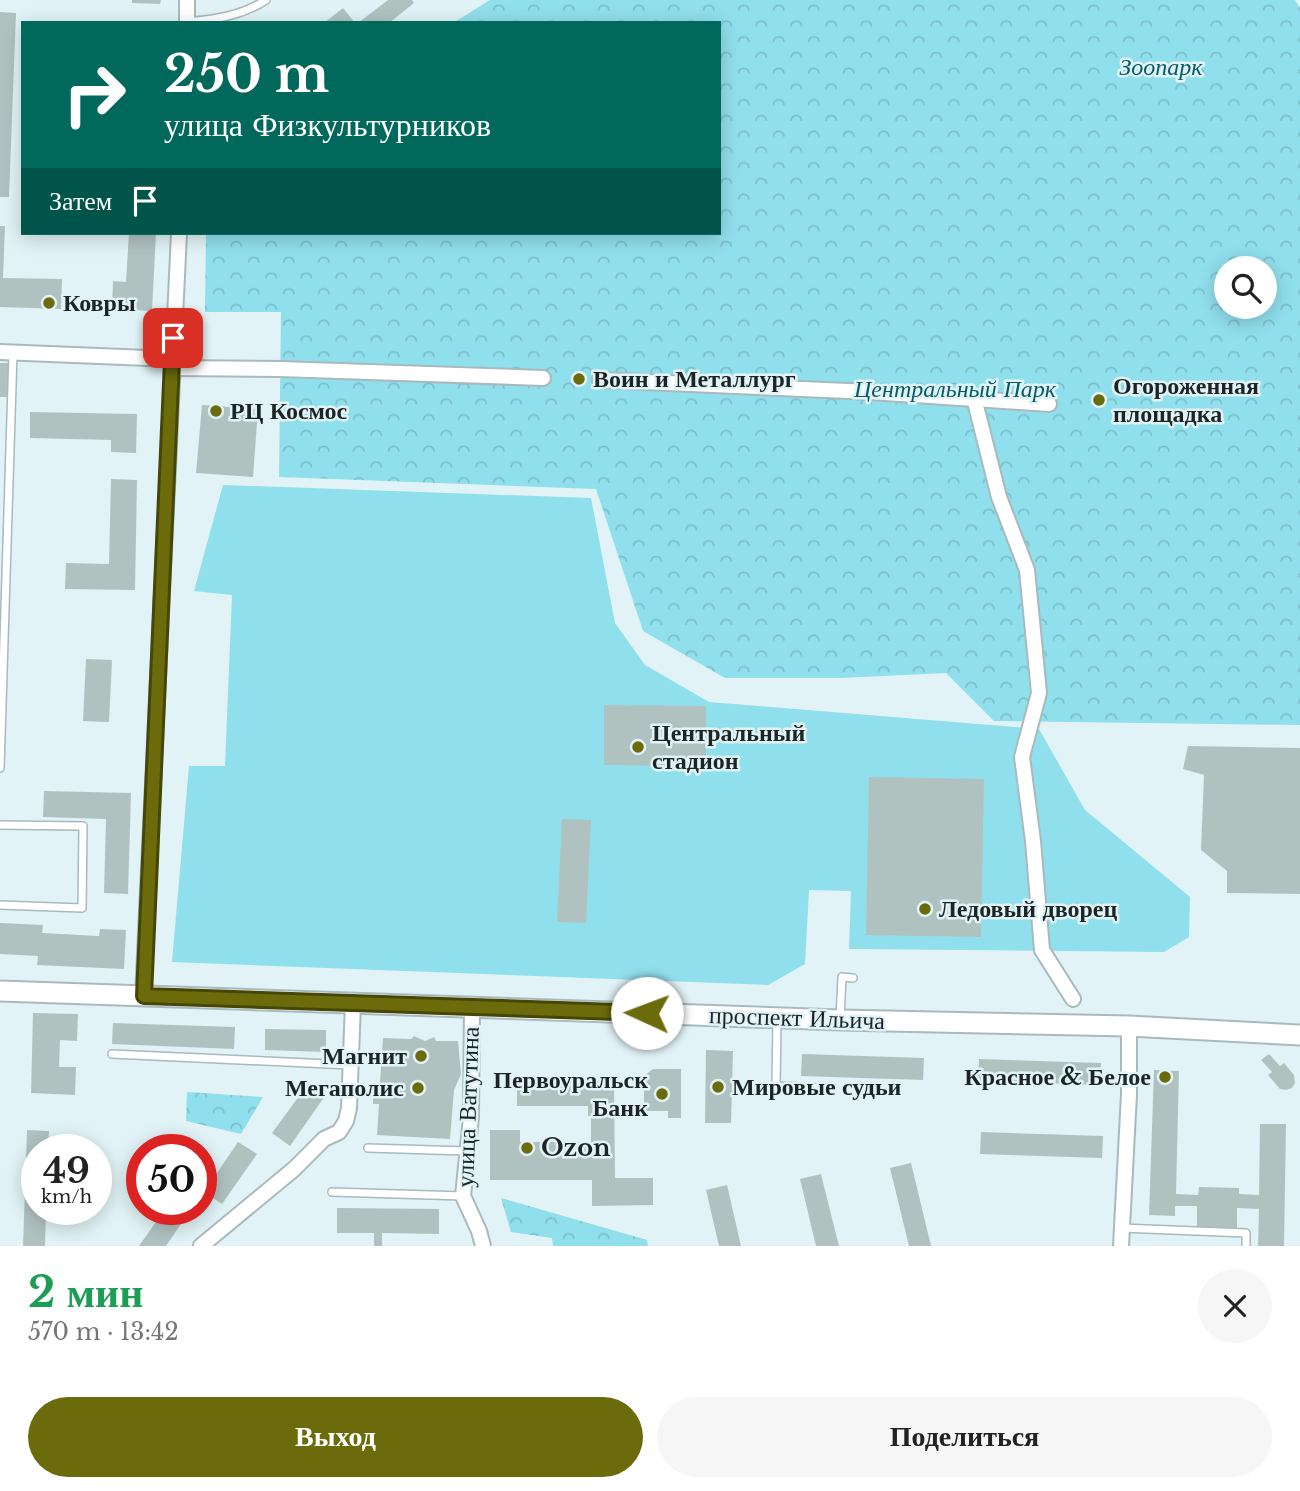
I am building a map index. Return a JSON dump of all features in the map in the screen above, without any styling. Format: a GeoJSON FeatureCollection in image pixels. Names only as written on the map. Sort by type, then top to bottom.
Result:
{"type":"FeatureCollection","features":[{"type":"Feature","properties":{"kind":"main road","name":"проспект Ильича"},"geometry":{"type":"LineString","coordinates":[[0,991],[840,1020],[1129,1026],[1300,1035]]}},
{"type":"Feature","properties":{"kind":"street"},"geometry":{"type":"LineString","coordinates":[[187,0],[187,21]]}},
{"type":"Feature","properties":{"kind":"street"},"geometry":{"type":"LineString","coordinates":[[144,996],[179,235]]}},
{"type":"Feature","properties":{"kind":"street"},"geometry":{"type":"LineString","coordinates":[[6,352],[280,369],[543,377]]}},
{"type":"Feature","properties":{"kind":"street"},"geometry":{"type":"LineString","coordinates":[[600,380],[1049,404]]}},
{"type":"Feature","properties":{"kind":"street"},"geometry":{"type":"LineString","coordinates":[[974,398],[999,497],[1027,570],[1039,693],[1022,757],[1033,841],[1042,950],[1073,999]]}},
{"type":"Feature","properties":{"kind":"street"},"geometry":{"type":"LineString","coordinates":[[201,1246],[294,1169],[324,1139],[339,1132],[346,1121],[349,1108],[353,1003]]}},
{"type":"Feature","properties":{"kind":"street","name":"улица Ватутина"},"geometry":{"type":"LineString","coordinates":[[472,1006],[471,1117],[463,1196],[479,1231],[482,1246]]}},
{"type":"Feature","properties":{"kind":"street"},"geometry":{"type":"LineString","coordinates":[[1121,1246],[1129,1094],[1129,1026]]}},
{"type":"Feature","properties":{"kind":"lane"},"geometry":{"type":"LineString","coordinates":[[199,21],[223,19],[249,10],[266,0]]}},
{"type":"Feature","properties":{"kind":"lane"},"geometry":{"type":"LineString","coordinates":[[0,768],[6,352]]}},
{"type":"Feature","properties":{"kind":"lane"},"geometry":{"type":"LineString","coordinates":[[0,825],[83,825],[82,908],[0,905]]}},
{"type":"Feature","properties":{"kind":"lane"},"geometry":{"type":"LineString","coordinates":[[840,1020],[842,977],[853,978]]}},
{"type":"Feature","properties":{"kind":"lane"},"geometry":{"type":"LineString","coordinates":[[778,1017],[776,1086],[825,1088]]}},
{"type":"Feature","properties":{"kind":"lane"},"geometry":{"type":"LineString","coordinates":[[112,1054],[351,1065]]}},
{"type":"Feature","properties":{"kind":"lane"},"geometry":{"type":"LineString","coordinates":[[368,1148],[466,1151]]}},
{"type":"Feature","properties":{"kind":"lane"},"geometry":{"type":"LineString","coordinates":[[332,1192],[463,1196]]}},
{"type":"Feature","properties":{"kind":"lane"},"geometry":{"type":"LineString","coordinates":[[1121,1228],[1246,1233],[1246,1246]]}},
{"type":"Feature","properties":{"kind":"green space","name":"Центральный Парк"},"geometry":{"type":"Polygon","coordinates":[[[490,0],[1295,0],[1300,8],[1300,725],[994,721],[946,673],[841,678],[725,678],[643,631],[596,489],[279,477],[281,312],[205,312],[206,235],[721,235],[721,21],[456,21],[490,0]]]}},
{"type":"Feature","properties":{"kind":"green space","name":"Центральный стадион"},"geometry":{"type":"Polygon","coordinates":[[[223,485],[591,498],[615,623],[645,665],[709,702],[1039,729],[1085,810],[1190,897],[1189,937],[1164,952],[849,949],[851,891],[809,890],[805,964],[768,985],[172,962],[189,766],[225,766],[232,595],[194,591],[223,485]]]}},
{"type":"Feature","properties":{"kind":"green space"},"geometry":{"type":"Polygon","coordinates":[[[187,1092],[263,1097],[241,1134],[186,1121],[187,1092]]]}},
{"type":"Feature","properties":{"kind":"green space"},"geometry":{"type":"Polygon","coordinates":[[[501,1198],[647,1240],[648,1246],[553,1246],[552,1238],[511,1232],[501,1198]]]}},
{"type":"Feature","properties":{"kind":"building"},"geometry":{"type":"Polygon","coordinates":[[[132,0],[161,0],[160,4],[132,3],[132,0]]]}},
{"type":"Feature","properties":{"kind":"building"},"geometry":{"type":"Polygon","coordinates":[[[388,0],[412,0],[414,3],[392,21],[361,21],[388,0]]]}},
{"type":"Feature","properties":{"kind":"building"},"geometry":{"type":"Polygon","coordinates":[[[343,8],[353,21],[327,21],[343,8]]]}},
{"type":"Feature","properties":{"kind":"building"},"geometry":{"type":"Polygon","coordinates":[[[0,12],[16,13],[9,197],[0,197],[0,12]]]}},
{"type":"Feature","properties":{"kind":"building"},"geometry":{"type":"Polygon","coordinates":[[[0,226],[5,226],[3,278],[62,279],[61,309],[0,307],[0,226]]]}},
{"type":"Feature","properties":{"kind":"building"},"geometry":{"type":"Polygon","coordinates":[[[129,235],[156,235],[152,311],[112,309],[113,281],[126,282],[129,235]]]}},
{"type":"Feature","properties":{"kind":"building"},"geometry":{"type":"Polygon","coordinates":[[[0,363],[10,363],[9,397],[0,397],[0,363]]]}},
{"type":"Feature","properties":{"kind":"building"},"geometry":{"type":"Polygon","coordinates":[[[202,405],[258,409],[253,477],[196,473],[202,405]]]}},
{"type":"Feature","properties":{"kind":"building"},"geometry":{"type":"Polygon","coordinates":[[[30,412],[137,414],[136,453],[111,452],[111,440],[30,438],[30,412]]]}},
{"type":"Feature","properties":{"kind":"building"},"geometry":{"type":"Polygon","coordinates":[[[111,479],[137,480],[135,590],[65,589],[66,563],[109,564],[111,479]]]}},
{"type":"Feature","properties":{"kind":"building"},"geometry":{"type":"Polygon","coordinates":[[[86,659],[112,660],[109,722],[83,721],[86,659]]]}},
{"type":"Feature","properties":{"kind":"building"},"geometry":{"type":"Polygon","coordinates":[[[604,705],[706,706],[706,766],[604,765],[604,705]]]}},
{"type":"Feature","properties":{"kind":"building"},"geometry":{"type":"Polygon","coordinates":[[[1188,746],[1300,748],[1300,894],[1227,893],[1227,871],[1201,850],[1204,775],[1183,769],[1188,746]]]}},
{"type":"Feature","properties":{"kind":"building"},"geometry":{"type":"Polygon","coordinates":[[[869,777],[984,779],[981,937],[866,935],[869,777]]]}},
{"type":"Feature","properties":{"kind":"building"},"geometry":{"type":"Polygon","coordinates":[[[44,791],[131,793],[128,894],[104,893],[106,819],[43,817],[44,791]]]}},
{"type":"Feature","properties":{"kind":"building"},"geometry":{"type":"Polygon","coordinates":[[[562,819],[591,820],[586,923],[557,922],[562,819]]]}},
{"type":"Feature","properties":{"kind":"building"},"geometry":{"type":"Polygon","coordinates":[[[0,923],[43,925],[42,933],[99,936],[100,929],[126,930],[124,969],[37,965],[38,956],[0,954],[0,923]]]}},
{"type":"Feature","properties":{"kind":"building"},"geometry":{"type":"Polygon","coordinates":[[[33,1013],[78,1014],[77,1041],[60,1040],[59,1067],[76,1067],[75,1095],[31,1093],[33,1013]]]}},
{"type":"Feature","properties":{"kind":"building"},"geometry":{"type":"Polygon","coordinates":[[[113,1023],[235,1027],[234,1049],[112,1044],[113,1023]]]}},
{"type":"Feature","properties":{"kind":"building"},"geometry":{"type":"Polygon","coordinates":[[[265,1029],[326,1030],[326,1052],[265,1050],[265,1029]]]}},
{"type":"Feature","properties":{"kind":"building","name":"Мегаполис"},"geometry":{"type":"Polygon","coordinates":[[[414,1036],[425,1041],[434,1037],[436,1041],[458,1041],[461,1074],[454,1090],[450,1139],[377,1135],[379,1104],[373,1104],[373,1097],[379,1097],[383,1038],[411,1039],[414,1036]]]}},
{"type":"Feature","properties":{"kind":"building"},"geometry":{"type":"Polygon","coordinates":[[[706,1050],[733,1051],[731,1123],[705,1123],[706,1050]]]}},
{"type":"Feature","properties":{"kind":"building"},"geometry":{"type":"Polygon","coordinates":[[[802,1054],[924,1058],[923,1080],[801,1076],[802,1054]]]}},
{"type":"Feature","properties":{"kind":"building"},"geometry":{"type":"Polygon","coordinates":[[[1269,1054],[1280,1066],[1284,1063],[1294,1075],[1295,1083],[1292,1088],[1280,1089],[1268,1075],[1272,1072],[1261,1060],[1269,1054]]]}},
{"type":"Feature","properties":{"kind":"building"},"geometry":{"type":"Polygon","coordinates":[[[979,1059],[1101,1063],[1100,1085],[978,1081],[979,1059]]]}},
{"type":"Feature","properties":{"kind":"building","name":"Первоуральск Банк"},"geometry":{"type":"Polygon","coordinates":[[[653,1069],[681,1069],[681,1118],[668,1118],[668,1111],[644,1111],[644,1076],[653,1069]]]}},
{"type":"Feature","properties":{"kind":"building"},"geometry":{"type":"Polygon","coordinates":[[[1154,1070],[1179,1071],[1176,1194],[1198,1195],[1199,1187],[1239,1188],[1239,1194],[1259,1195],[1260,1124],[1286,1124],[1284,1246],[1258,1246],[1259,1209],[1237,1208],[1237,1228],[1197,1228],[1197,1206],[1175,1206],[1175,1216],[1149,1215],[1154,1070]]]}},
{"type":"Feature","properties":{"kind":"building"},"geometry":{"type":"Polygon","coordinates":[[[614,1077],[615,1178],[653,1178],[653,1205],[592,1206],[592,1180],[490,1180],[490,1130],[520,1130],[520,1142],[591,1142],[591,1116],[588,1116],[588,1106],[517,1106],[517,1078],[614,1077]]]}},
{"type":"Feature","properties":{"kind":"building"},"geometry":{"type":"Polygon","coordinates":[[[308,1084],[325,1096],[290,1146],[272,1133],[308,1084]]]}},
{"type":"Feature","properties":{"kind":"building"},"geometry":{"type":"Polygon","coordinates":[[[27,1130],[49,1131],[49,1134],[27,1134],[27,1130]]]}},
{"type":"Feature","properties":{"kind":"building"},"geometry":{"type":"Polygon","coordinates":[[[981,1132],[1103,1136],[1102,1158],[980,1154],[981,1132]]]}},
{"type":"Feature","properties":{"kind":"building"},"geometry":{"type":"Polygon","coordinates":[[[238,1142],[257,1154],[222,1204],[217,1201],[217,1173],[238,1142]]]}},
{"type":"Feature","properties":{"kind":"building"},"geometry":{"type":"Polygon","coordinates":[[[911,1163],[931,1246],[909,1246],[890,1168],[911,1163]]]}},
{"type":"Feature","properties":{"kind":"building"},"geometry":{"type":"Polygon","coordinates":[[[821,1174],[839,1246],[816,1246],[800,1179],[821,1174]]]}},
{"type":"Feature","properties":{"kind":"building"},"geometry":{"type":"Polygon","coordinates":[[[727,1185],[741,1246],[719,1246],[706,1190],[727,1185]]]}},
{"type":"Feature","properties":{"kind":"building"},"geometry":{"type":"Polygon","coordinates":[[[337,1208],[439,1209],[439,1234],[382,1233],[382,1246],[374,1246],[374,1233],[337,1233],[337,1208]]]}},
{"type":"Feature","properties":{"kind":"building"},"geometry":{"type":"Polygon","coordinates":[[[24,1225],[46,1225],[45,1246],[23,1246],[24,1225]]]}},
{"type":"Feature","properties":{"kind":"building"},"geometry":{"type":"Polygon","coordinates":[[[154,1225],[180,1225],[166,1246],[139,1246],[154,1225]]]}},
{"type":"Feature","properties":{"kind":"place","name":"Ковры"},"geometry":{"type":"Point","coordinates":[49,303]}},
{"type":"Feature","properties":{"kind":"place","name":"Воин и Металлург"},"geometry":{"type":"Point","coordinates":[579,379]}},
{"type":"Feature","properties":{"kind":"place","name":"Огороженная площадка"},"geometry":{"type":"Point","coordinates":[1099,400]}},
{"type":"Feature","properties":{"kind":"place","name":"РЦ Космос"},"geometry":{"type":"Point","coordinates":[216,411]}},
{"type":"Feature","properties":{"kind":"place","name":"Центральный стадион"},"geometry":{"type":"Point","coordinates":[638,747]}},
{"type":"Feature","properties":{"kind":"place","name":"Ледовый дворец"},"geometry":{"type":"Point","coordinates":[925,909]}},
{"type":"Feature","properties":{"kind":"place","name":"Магнит"},"geometry":{"type":"Point","coordinates":[421,1056]}},
{"type":"Feature","properties":{"kind":"place","name":"Красное & Белое"},"geometry":{"type":"Point","coordinates":[1165,1077]}},
{"type":"Feature","properties":{"kind":"place","name":"Мировые судьи"},"geometry":{"type":"Point","coordinates":[718,1087]}},
{"type":"Feature","properties":{"kind":"place","name":"Мегаполис"},"geometry":{"type":"Point","coordinates":[418,1088]}},
{"type":"Feature","properties":{"kind":"place","name":"Первоуральск Банк"},"geometry":{"type":"Point","coordinates":[662,1094]}},
{"type":"Feature","properties":{"kind":"place","name":"Ozon"},"geometry":{"type":"Point","coordinates":[527,1148]}},
{"type":"Feature","properties":{"kind":"route"},"geometry":{"type":"LineString","coordinates":[[173,338],[144,996],[647,1013]]}},
{"type":"Feature","properties":{"kind":"park label","name":"Зоопарк"},"geometry":{"type":"Point","coordinates":[1161,67]}}]}
